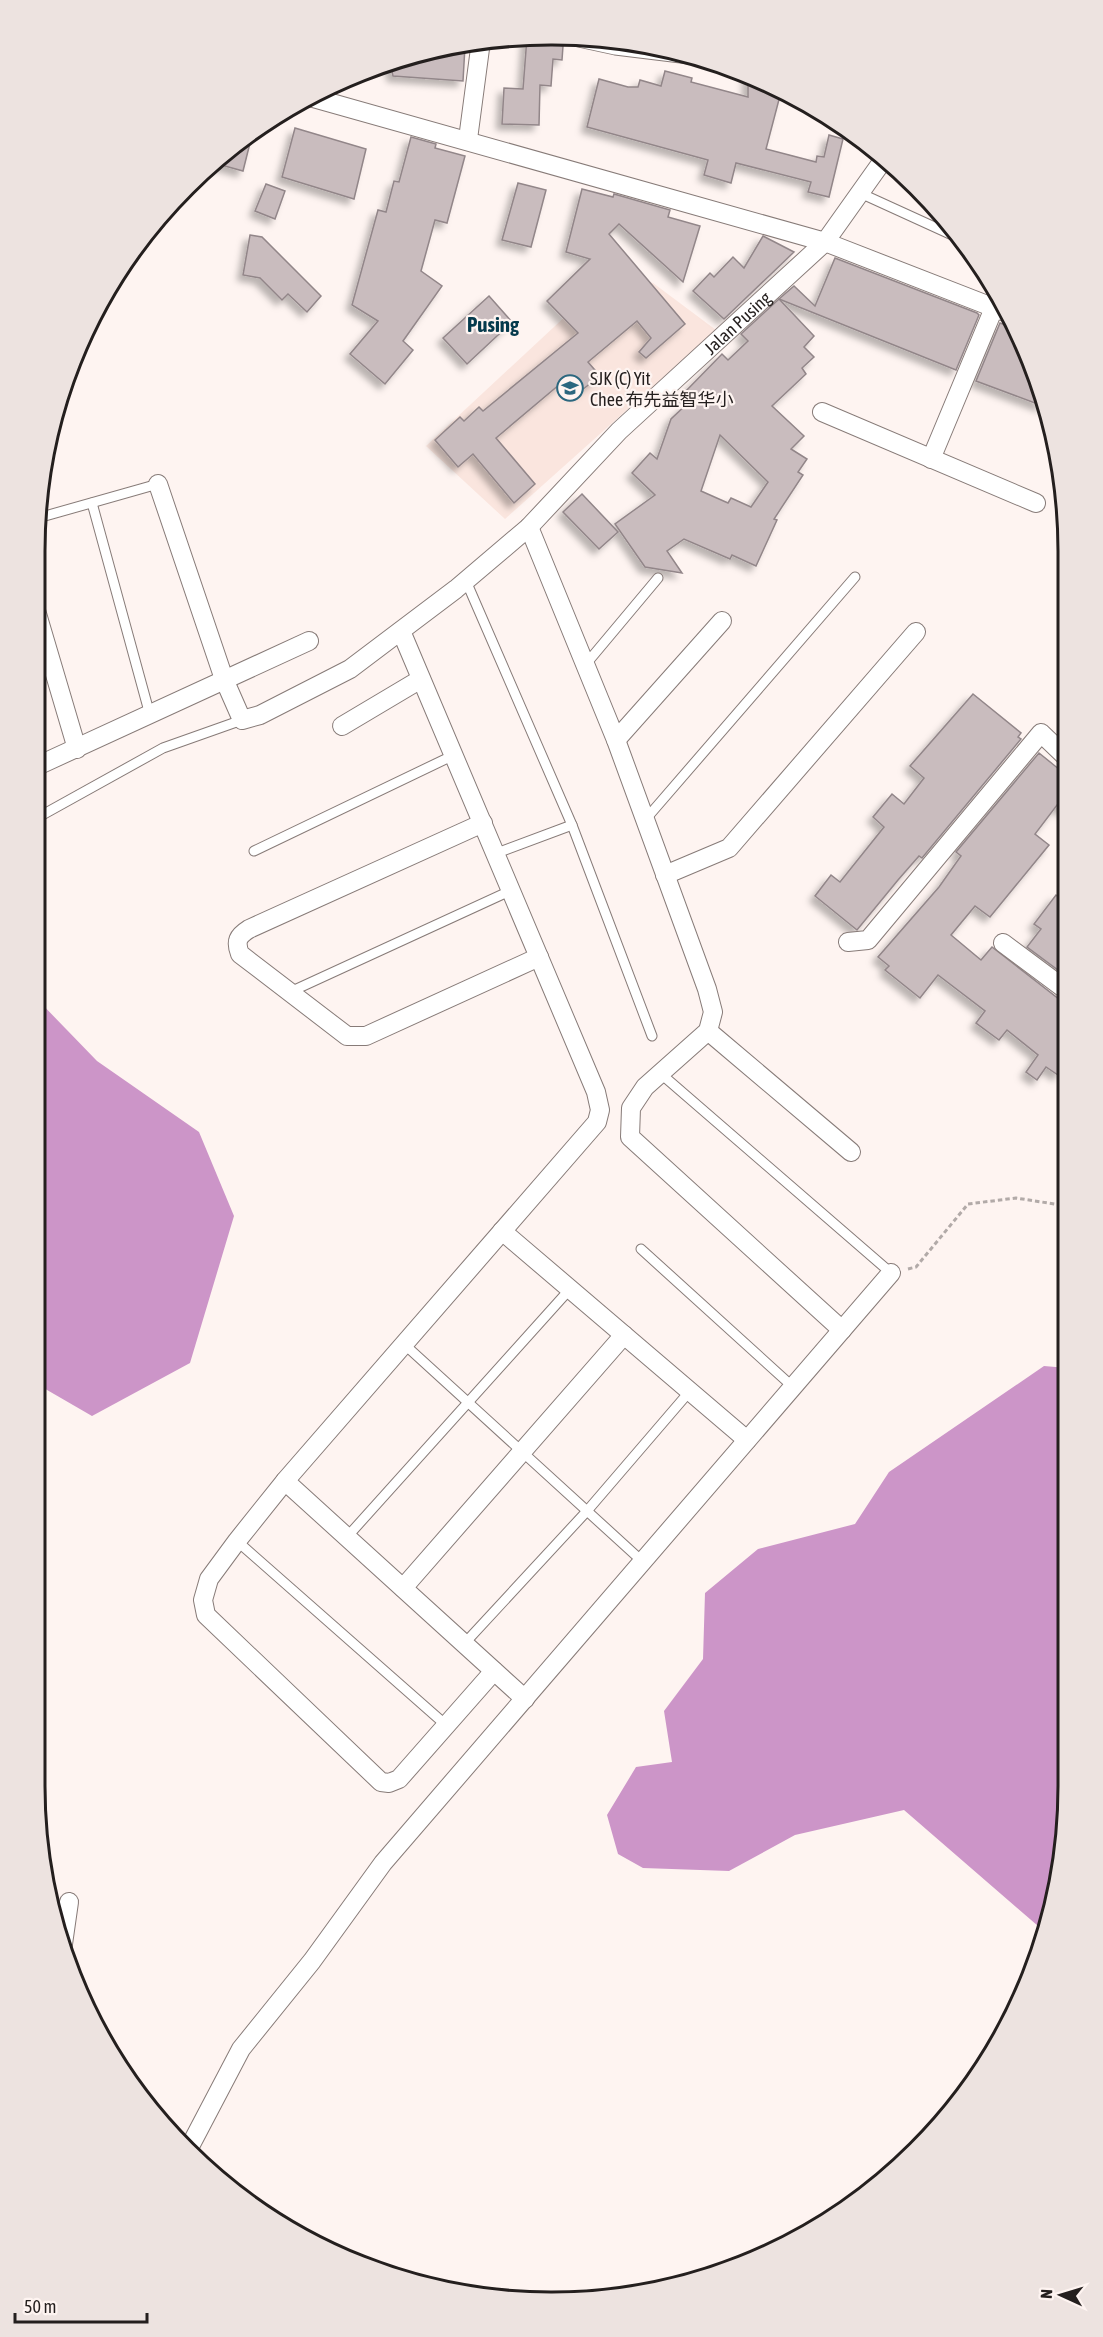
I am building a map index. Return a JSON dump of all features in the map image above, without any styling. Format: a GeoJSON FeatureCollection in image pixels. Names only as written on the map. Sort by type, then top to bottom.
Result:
{"type":"FeatureCollection","features":[{"type":"Feature","properties":{"kind":"street"},"geometry":{"type":"LineString","coordinates":[[468,139],[481,50]]}},
{"type":"Feature","properties":{"kind":"street"},"geometry":{"type":"LineString","coordinates":[[321,100],[468,139],[825,242],[996,308]]}},
{"type":"Feature","properties":{"kind":"street","name":"Jalan Pusing"},"geometry":{"type":"LineString","coordinates":[[242,720],[260,715],[350,669],[466,580],[530,527],[619,431],[825,242],[879,166]]}},
{"type":"Feature","properties":{"kind":"street"},"geometry":{"type":"LineString","coordinates":[[931,459],[998,313]]}},
{"type":"Feature","properties":{"kind":"street"},"geometry":{"type":"LineString","coordinates":[[822,412],[1036,503]]}},
{"type":"Feature","properties":{"kind":"street"},"geometry":{"type":"LineString","coordinates":[[158,484],[224,679],[242,720]]}},
{"type":"Feature","properties":{"kind":"street"},"geometry":{"type":"LineString","coordinates":[[530,527],[616,740],[707,989],[713,1012],[708,1031],[645,1087],[631,1108],[630,1137],[842,1330]]}},
{"type":"Feature","properties":{"kind":"street"},"geometry":{"type":"LineString","coordinates":[[616,740],[722,621]]}},
{"type":"Feature","properties":{"kind":"street"},"geometry":{"type":"LineString","coordinates":[[401,631],[497,853],[596,1092],[600,1110],[597,1122],[285,1480],[209,1579],[202,1600],[206,1615],[381,1782],[389,1783],[399,1779],[495,1671]]}},
{"type":"Feature","properties":{"kind":"street"},"geometry":{"type":"LineString","coordinates":[[665,876],[729,848],[916,632]]}},
{"type":"Feature","properties":{"kind":"street"},"geometry":{"type":"LineString","coordinates":[[45,762],[309,641]]}},
{"type":"Feature","properties":{"kind":"street"},"geometry":{"type":"LineString","coordinates":[[45,644],[76,749]]}},
{"type":"Feature","properties":{"kind":"street"},"geometry":{"type":"LineString","coordinates":[[342,726],[421,679]]}},
{"type":"Feature","properties":{"kind":"street"},"geometry":{"type":"LineString","coordinates":[[848,942],[868,940],[1041,733],[1058,749]]}},
{"type":"Feature","properties":{"kind":"street"},"geometry":{"type":"LineString","coordinates":[[483,823],[249,928],[239,935],[236,944],[240,954],[347,1036],[355,1038],[366,1036],[539,957]]}},
{"type":"Feature","properties":{"kind":"street"},"geometry":{"type":"LineString","coordinates":[[1003,944],[1058,984]]}},
{"type":"Feature","properties":{"kind":"street"},"geometry":{"type":"LineString","coordinates":[[708,1031],[851,1152]]}},
{"type":"Feature","properties":{"kind":"street"},"geometry":{"type":"LineString","coordinates":[[502,1231],[747,1440]]}},
{"type":"Feature","properties":{"kind":"street"},"geometry":{"type":"LineString","coordinates":[[192,2143],[241,2049],[312,1961],[383,1863],[891,1273]]}},
{"type":"Feature","properties":{"kind":"street"},"geometry":{"type":"LineString","coordinates":[[403,1588],[624,1335]]}},
{"type":"Feature","properties":{"kind":"street"},"geometry":{"type":"LineString","coordinates":[[285,1480],[525,1699]]}},
{"type":"Feature","properties":{"kind":"street"},"geometry":{"type":"LineString","coordinates":[[65,1927],[69,1902]]}},
{"type":"Feature","properties":{"kind":"lane"},"geometry":{"type":"LineString","coordinates":[[605,48],[639,53]]}},
{"type":"Feature","properties":{"kind":"lane"},"geometry":{"type":"LineString","coordinates":[[860,193],[943,231]]}},
{"type":"Feature","properties":{"kind":"lane"},"geometry":{"type":"LineString","coordinates":[[46,516],[158,484]]}},
{"type":"Feature","properties":{"kind":"lane"},"geometry":{"type":"LineString","coordinates":[[92,503],[150,715]]}},
{"type":"Feature","properties":{"kind":"lane"},"geometry":{"type":"LineString","coordinates":[[645,820],[855,577]]}},
{"type":"Feature","properties":{"kind":"lane"},"geometry":{"type":"LineString","coordinates":[[586,664],[658,578]]}},
{"type":"Feature","properties":{"kind":"lane"},"geometry":{"type":"LineString","coordinates":[[466,580],[572,825],[652,1036]]}},
{"type":"Feature","properties":{"kind":"lane"},"geometry":{"type":"LineString","coordinates":[[45,813],[163,748],[242,720]]}},
{"type":"Feature","properties":{"kind":"lane"},"geometry":{"type":"LineString","coordinates":[[254,851],[454,755]]}},
{"type":"Feature","properties":{"kind":"lane"},"geometry":{"type":"LineString","coordinates":[[497,853],[572,825]]}},
{"type":"Feature","properties":{"kind":"lane"},"geometry":{"type":"LineString","coordinates":[[290,992],[512,890]]}},
{"type":"Feature","properties":{"kind":"lane"},"geometry":{"type":"LineString","coordinates":[[660,1073],[891,1273]]}},
{"type":"Feature","properties":{"kind":"lane"},"geometry":{"type":"LineString","coordinates":[[641,1249],[793,1387]]}},
{"type":"Feature","properties":{"kind":"lane"},"geometry":{"type":"LineString","coordinates":[[347,1537],[570,1289]]}},
{"type":"Feature","properties":{"kind":"lane"},"geometry":{"type":"LineString","coordinates":[[404,1344],[643,1562]]}},
{"type":"Feature","properties":{"kind":"lane"},"geometry":{"type":"LineString","coordinates":[[465,1644],[587,1511],[690,1391]]}},
{"type":"Feature","properties":{"kind":"lane"},"geometry":{"type":"LineString","coordinates":[[237,1541],[447,1726]]}},
{"type":"Feature","properties":{"kind":"path"},"geometry":{"type":"LineString","coordinates":[[891,1273],[916,1267],[968,1204],[1016,1198],[1058,1205]]}},
{"type":"Feature","properties":{"kind":"shaded area","name":"SJK (C) Yit Chee 布先益智华小"},"geometry":{"type":"Polygon","coordinates":[[[613,272],[653,283],[716,330],[505,519],[426,446],[613,272]]]}},
{"type":"Feature","properties":{"kind":"shaded area"},"geometry":{"type":"Polygon","coordinates":[[[45,1007],[97,1061],[199,1132],[234,1216],[190,1363],[92,1416],[45,1389],[45,1007]]]}},
{"type":"Feature","properties":{"kind":"shaded area"},"geometry":{"type":"Polygon","coordinates":[[[1044,1366],[1058,1367],[1057,1819],[1054,1852],[1038,1926],[904,1810],[795,1835],[729,1871],[643,1868],[618,1854],[607,1815],[636,1767],[672,1762],[664,1711],[703,1659],[705,1593],[758,1549],[855,1524],[889,1472],[1044,1366]]]}},
{"type":"Feature","properties":{"kind":"building"},"geometry":{"type":"Polygon","coordinates":[[[526,46],[563,46],[562,60],[553,59],[551,86],[540,85],[539,125],[502,124],[504,88],[523,89],[526,46]]]}},
{"type":"Feature","properties":{"kind":"building"},"geometry":{"type":"Polygon","coordinates":[[[465,53],[463,81],[393,76],[392,71],[420,62],[465,53]]]}},
{"type":"Feature","properties":{"kind":"building"},"geometry":{"type":"Polygon","coordinates":[[[665,71],[692,78],[691,82],[748,97],[748,85],[779,99],[766,149],[816,162],[817,156],[824,157],[829,135],[843,139],[829,197],[808,192],[811,182],[736,163],[731,183],[704,175],[708,160],[587,127],[599,79],[628,87],[638,87],[640,80],[661,86],[665,71]]]}},
{"type":"Feature","properties":{"kind":"building"},"geometry":{"type":"Polygon","coordinates":[[[295,128],[366,149],[354,199],[282,177],[295,128]]]}},
{"type":"Feature","properties":{"kind":"building"},"geometry":{"type":"Polygon","coordinates":[[[411,137],[436,144],[435,148],[465,156],[447,223],[435,220],[421,271],[442,286],[403,341],[413,350],[385,384],[350,354],[378,321],[352,305],[378,210],[386,212],[394,181],[399,182],[411,137]]]}},
{"type":"Feature","properties":{"kind":"building"},"geometry":{"type":"Polygon","coordinates":[[[249,145],[243,171],[224,166],[249,145]]]}},
{"type":"Feature","properties":{"kind":"building"},"geometry":{"type":"Polygon","coordinates":[[[518,183],[546,190],[531,247],[502,240],[518,183]]]}},
{"type":"Feature","properties":{"kind":"building"},"geometry":{"type":"Polygon","coordinates":[[[266,184],[285,191],[275,219],[255,211],[266,184]]]}},
{"type":"Feature","properties":{"kind":"building"},"geometry":{"type":"Polygon","coordinates":[[[582,189],[613,197],[614,194],[670,210],[668,217],[700,226],[683,282],[619,224],[609,234],[685,324],[646,358],[639,352],[651,338],[637,321],[588,362],[600,376],[578,393],[566,379],[496,438],[535,484],[514,503],[473,454],[458,467],[435,440],[460,417],[464,421],[479,407],[483,411],[578,333],[547,301],[590,259],[566,252],[582,189]]]}},
{"type":"Feature","properties":{"kind":"building"},"geometry":{"type":"Polygon","coordinates":[[[250,235],[262,237],[321,296],[307,312],[288,294],[282,300],[260,278],[243,275],[250,235]]]}},
{"type":"Feature","properties":{"kind":"building"},"geometry":{"type":"Polygon","coordinates":[[[763,236],[794,252],[724,319],[693,291],[710,273],[714,277],[733,257],[744,268],[763,236]]]}},
{"type":"Feature","properties":{"kind":"building"},"geometry":{"type":"Polygon","coordinates":[[[835,258],[977,313],[979,315],[956,370],[779,299],[794,286],[815,306],[835,258]]]}},
{"type":"Feature","properties":{"kind":"building"},"geometry":{"type":"Polygon","coordinates":[[[489,296],[512,322],[467,364],[443,338],[489,296]]]}},
{"type":"Feature","properties":{"kind":"building"},"geometry":{"type":"Polygon","coordinates":[[[779,299],[814,336],[804,347],[814,357],[802,368],[806,374],[772,406],[804,436],[791,449],[807,459],[798,472],[803,475],[774,519],[777,520],[756,566],[732,555],[730,559],[684,539],[667,551],[682,573],[645,567],[615,524],[655,495],[632,473],[650,453],[657,459],[671,419],[690,401],[683,394],[722,354],[728,360],[748,341],[741,334],[779,299]],[[720,435],[701,491],[728,503],[731,498],[751,507],[768,482],[720,435]]]}},
{"type":"Feature","properties":{"kind":"building"},"geometry":{"type":"Polygon","coordinates":[[[1000,323],[1005,325],[1036,403],[976,381],[1000,323]]]}},
{"type":"Feature","properties":{"kind":"building"},"geometry":{"type":"Polygon","coordinates":[[[582,494],[618,532],[599,549],[563,512],[582,494]]]}},
{"type":"Feature","properties":{"kind":"building"},"geometry":{"type":"Polygon","coordinates":[[[973,694],[1021,733],[1018,737],[1021,739],[922,858],[919,856],[857,930],[815,896],[831,875],[840,882],[884,827],[873,817],[892,794],[904,804],[924,778],[910,766],[973,694]]]}},
{"type":"Feature","properties":{"kind":"building"},"geometry":{"type":"Polygon","coordinates":[[[1039,753],[1058,768],[1058,806],[1035,834],[1049,845],[990,917],[975,906],[951,935],[981,960],[992,947],[1058,998],[1058,1075],[1046,1067],[1037,1080],[1026,1072],[1038,1055],[1007,1030],[999,1040],[976,1023],[985,1011],[938,975],[920,998],[885,970],[889,966],[878,957],[939,887],[961,856],[956,852],[1039,753]]]}},
{"type":"Feature","properties":{"kind":"building"},"geometry":{"type":"Polygon","coordinates":[[[1056,895],[1058,897],[1058,970],[1027,947],[1041,929],[1034,924],[1056,895]]]}},
{"type":"Feature","properties":{"kind":"place","name":"SJK (C) Yit Chee 布先益智华小"},"geometry":{"type":"Point","coordinates":[570,388]}},
{"type":"Feature","properties":{"kind":"district","name":"Pusing"},"geometry":{"type":"Point","coordinates":[493,324]}}]}
